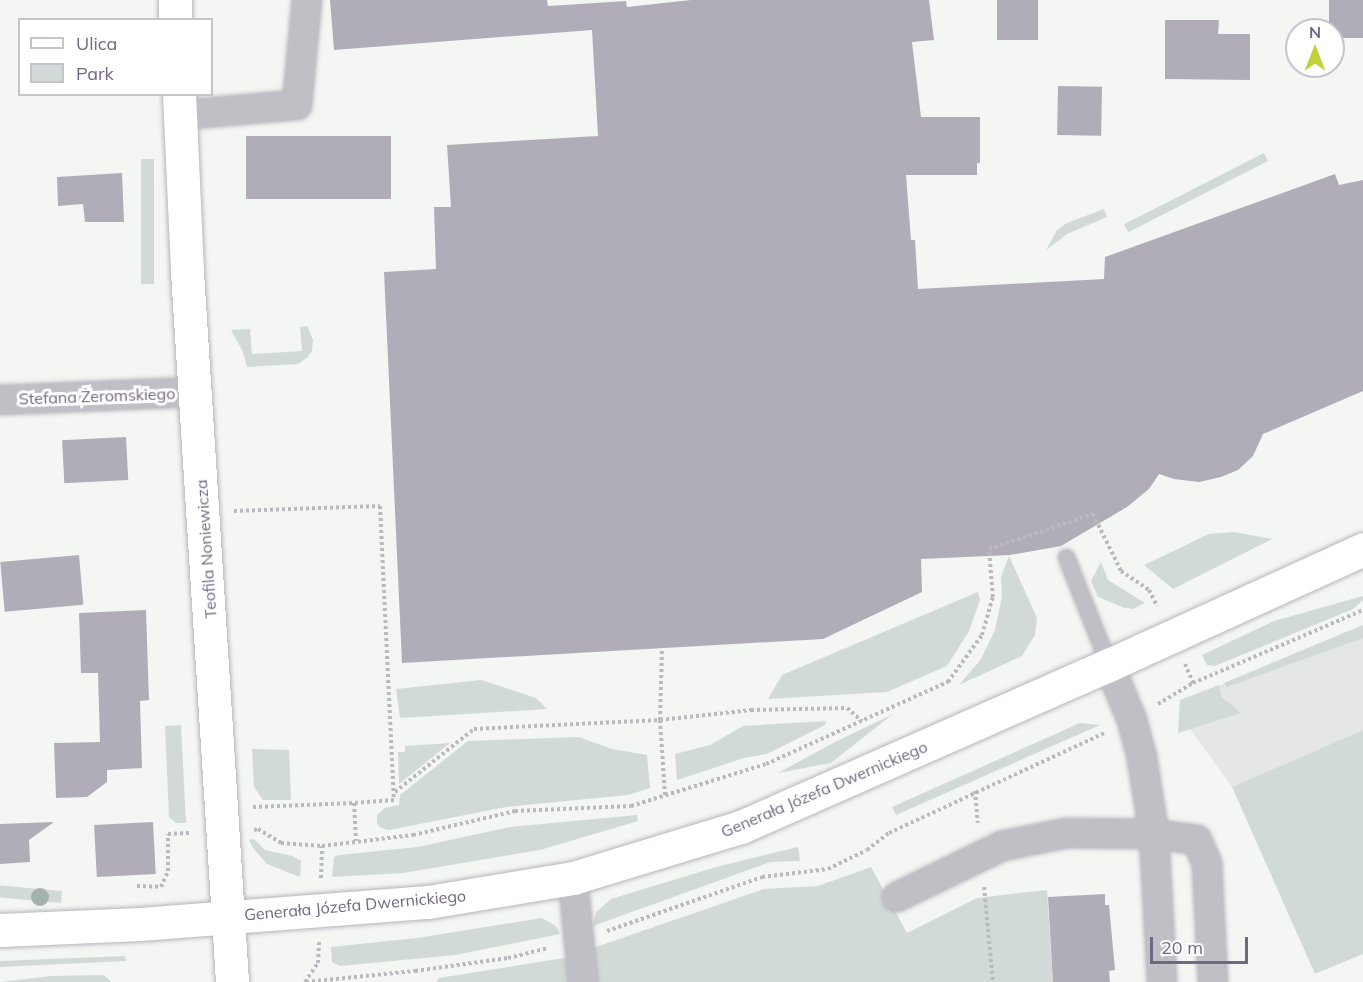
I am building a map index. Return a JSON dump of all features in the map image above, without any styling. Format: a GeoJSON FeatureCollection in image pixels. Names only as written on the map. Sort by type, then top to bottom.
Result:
{"type":"FeatureCollection","features":[{"type":"Feature","properties":{"kind":"street"},"geometry":{"type":"LineString","coordinates":[[175,0],[176,18]]}},
{"type":"Feature","properties":{"kind":"street","name":"Teofila Noniewicza"},"geometry":{"type":"LineString","coordinates":[[232,982],[179,105],[297,105],[307,0]]}},
{"type":"Feature","properties":{"kind":"street","name":"Stefana Żeromskiego"},"geometry":{"type":"LineString","coordinates":[[0,400],[195,392]]}},
{"type":"Feature","properties":{"kind":"street","name":"Generała Józefa Dwernickiego"},"geometry":{"type":"LineString","coordinates":[[0,930],[140,924],[428,902],[573,878],[732,831],[1172,637],[1363,549]]}},
{"type":"Feature","properties":{"kind":"street"},"geometry":{"type":"LineString","coordinates":[[1109,665],[1132,720],[1142,758],[1154,834],[1162,982]]}},
{"type":"Feature","properties":{"kind":"street"},"geometry":{"type":"LineString","coordinates":[[897,897],[1002,846],[1068,833],[1154,834],[1197,840],[1207,864],[1213,982]]}},
{"type":"Feature","properties":{"kind":"street"},"geometry":{"type":"LineString","coordinates":[[573,878],[583,982]]}},
{"type":"Feature","properties":{"kind":"lane"},"geometry":{"type":"LineString","coordinates":[[1066,557],[1109,665]]}},
{"type":"Feature","properties":{"kind":"path"},"geometry":{"type":"LineString","coordinates":[[230,511],[380,506],[394,800],[354,804],[247,807]]}},
{"type":"Feature","properties":{"kind":"path"},"geometry":{"type":"LineString","coordinates":[[322,846],[413,835],[515,811],[631,806],[766,764],[948,682],[982,635],[993,597],[989,549],[1093,514],[1121,571],[1149,590],[1193,683]]}},
{"type":"Feature","properties":{"kind":"path"},"geometry":{"type":"LineString","coordinates":[[305,982],[415,971],[508,958],[580,941],[762,877],[828,869],[867,850],[889,833],[975,790],[1132,720],[1193,683],[1363,610]]}},
{"type":"Feature","properties":{"kind":"path"},"geometry":{"type":"LineString","coordinates":[[662,649],[660,720],[665,795]]}},
{"type":"Feature","properties":{"kind":"path"},"geometry":{"type":"LineString","coordinates":[[394,792],[474,729],[660,720],[751,710],[847,708],[862,721]]}},
{"type":"Feature","properties":{"kind":"path"},"geometry":{"type":"LineString","coordinates":[[354,804],[357,841]]}},
{"type":"Feature","properties":{"kind":"shaded area"},"geometry":{"type":"Polygon","coordinates":[[[1363,625],[1363,730],[1232,787],[1191,730],[1183,701],[1363,625]]]}},
{"type":"Feature","properties":{"kind":"green space"},"geometry":{"type":"Polygon","coordinates":[[[1264,153],[1268,161],[1128,232],[1124,224],[1264,153]]]}},
{"type":"Feature","properties":{"kind":"green space"},"geometry":{"type":"Polygon","coordinates":[[[141,159],[154,159],[154,284],[141,284],[141,159]]]}},
{"type":"Feature","properties":{"kind":"green space"},"geometry":{"type":"Polygon","coordinates":[[[1104,209],[1107,217],[1067,234],[1046,250],[1057,230],[1067,223],[1104,209]]]}},
{"type":"Feature","properties":{"kind":"green space"},"geometry":{"type":"Polygon","coordinates":[[[307,326],[313,340],[312,351],[307,358],[298,364],[247,367],[243,352],[231,330],[250,329],[252,354],[302,351],[300,327],[307,326]]]}},
{"type":"Feature","properties":{"kind":"green space"},"geometry":{"type":"Polygon","coordinates":[[[1234,532],[1272,539],[1173,589],[1144,565],[1209,534],[1234,532]]]}},
{"type":"Feature","properties":{"kind":"green space"},"geometry":{"type":"Polygon","coordinates":[[[1009,556],[1037,618],[1035,635],[1022,656],[959,685],[981,659],[995,630],[1002,596],[1001,577],[1009,556]]]}},
{"type":"Feature","properties":{"kind":"green space"},"geometry":{"type":"Polygon","coordinates":[[[1101,562],[1108,580],[1145,603],[1133,609],[1125,608],[1098,597],[1091,581],[1101,562]]]}},
{"type":"Feature","properties":{"kind":"green space"},"geometry":{"type":"Polygon","coordinates":[[[978,592],[980,600],[969,631],[947,666],[887,692],[768,699],[782,675],[978,592]]]}},
{"type":"Feature","properties":{"kind":"green space"},"geometry":{"type":"Polygon","coordinates":[[[1363,596],[1363,600],[1353,609],[1215,666],[1207,665],[1202,655],[1274,621],[1363,596]]]}},
{"type":"Feature","properties":{"kind":"green space"},"geometry":{"type":"Polygon","coordinates":[[[1363,625],[1363,638],[1227,687],[1224,683],[1363,625]]]}},
{"type":"Feature","properties":{"kind":"green space"},"geometry":{"type":"Polygon","coordinates":[[[481,680],[536,698],[547,709],[400,718],[396,689],[481,680]]]}},
{"type":"Feature","properties":{"kind":"green space"},"geometry":{"type":"Polygon","coordinates":[[[1219,685],[1222,697],[1241,713],[1178,733],[1180,700],[1219,685]]]}},
{"type":"Feature","properties":{"kind":"green space"},"geometry":{"type":"Polygon","coordinates":[[[893,714],[831,763],[778,773],[835,742],[893,714]]]}},
{"type":"Feature","properties":{"kind":"green space"},"geometry":{"type":"Polygon","coordinates":[[[826,721],[825,725],[767,754],[744,758],[677,780],[675,754],[710,745],[743,726],[826,721]]]}},
{"type":"Feature","properties":{"kind":"green space"},"geometry":{"type":"Polygon","coordinates":[[[1080,723],[1100,725],[896,815],[892,807],[1080,723]]]}},
{"type":"Feature","properties":{"kind":"green space"},"geometry":{"type":"Polygon","coordinates":[[[181,725],[186,823],[176,823],[169,817],[165,726],[181,725]]]}},
{"type":"Feature","properties":{"kind":"green space"},"geometry":{"type":"Polygon","coordinates":[[[1363,730],[1363,954],[1315,974],[1232,787],[1363,730]]]}},
{"type":"Feature","properties":{"kind":"green space"},"geometry":{"type":"Polygon","coordinates":[[[579,737],[612,749],[647,755],[650,788],[628,795],[506,807],[389,830],[381,828],[377,823],[377,815],[385,808],[399,805],[400,795],[468,741],[579,737]]]}},
{"type":"Feature","properties":{"kind":"green space"},"geometry":{"type":"Polygon","coordinates":[[[450,743],[399,784],[398,752],[405,752],[405,746],[450,743]]]}},
{"type":"Feature","properties":{"kind":"green space"},"geometry":{"type":"Polygon","coordinates":[[[252,749],[289,750],[291,800],[263,800],[254,787],[252,749]]]}},
{"type":"Feature","properties":{"kind":"green space"},"geometry":{"type":"Polygon","coordinates":[[[637,815],[638,821],[540,850],[403,873],[332,877],[334,857],[339,855],[418,847],[510,827],[637,815]]]}},
{"type":"Feature","properties":{"kind":"green space"},"geometry":{"type":"Polygon","coordinates":[[[254,839],[265,850],[292,856],[301,861],[300,877],[267,864],[249,840],[254,839]]]}},
{"type":"Feature","properties":{"kind":"green space"},"geometry":{"type":"Polygon","coordinates":[[[798,847],[800,861],[770,862],[593,926],[596,912],[611,899],[716,867],[798,847]]]}},
{"type":"Feature","properties":{"kind":"green space"},"geometry":{"type":"Polygon","coordinates":[[[871,867],[907,933],[977,898],[1047,890],[1053,982],[436,982],[439,978],[564,958],[764,889],[818,886],[871,867]]]}},
{"type":"Feature","properties":{"kind":"green space"},"geometry":{"type":"Polygon","coordinates":[[[0,886],[62,891],[61,903],[0,898],[0,886]]]}},
{"type":"Feature","properties":{"kind":"green space"},"geometry":{"type":"Polygon","coordinates":[[[542,918],[556,926],[560,934],[455,955],[340,966],[332,962],[331,947],[417,938],[542,918]]]}},
{"type":"Feature","properties":{"kind":"green space"},"geometry":{"type":"Polygon","coordinates":[[[125,956],[126,961],[0,967],[0,961],[125,956]]]}},
{"type":"Feature","properties":{"kind":"green space"},"geometry":{"type":"Polygon","coordinates":[[[104,975],[111,982],[0,982],[52,976],[104,975]]]}},
{"type":"Feature","properties":{"kind":"building"},"geometry":{"type":"Polygon","coordinates":[[[330,0],[547,0],[548,6],[626,1],[627,7],[691,0],[929,0],[934,40],[912,42],[921,117],[980,117],[980,163],[977,163],[977,175],[906,175],[911,240],[915,240],[918,289],[1104,279],[1105,257],[1335,174],[1339,185],[1363,180],[1363,391],[1263,434],[1253,456],[1238,470],[1221,477],[1199,482],[1174,479],[1159,474],[1149,489],[1127,507],[1061,546],[1010,555],[921,559],[922,592],[823,639],[402,663],[384,272],[436,269],[434,207],[451,207],[447,145],[598,136],[592,30],[334,50],[330,0]]]}},
{"type":"Feature","properties":{"kind":"building"},"geometry":{"type":"Polygon","coordinates":[[[997,0],[1038,0],[1038,40],[997,40],[997,0]]]}},
{"type":"Feature","properties":{"kind":"building"},"geometry":{"type":"Polygon","coordinates":[[[1329,0],[1363,0],[1363,38],[1345,38],[1345,18],[1329,18],[1329,0]]]}},
{"type":"Feature","properties":{"kind":"building"},"geometry":{"type":"Polygon","coordinates":[[[1165,20],[1219,20],[1218,34],[1250,34],[1250,80],[1165,79],[1165,20]]]}},
{"type":"Feature","properties":{"kind":"building"},"geometry":{"type":"Polygon","coordinates":[[[1058,86],[1102,87],[1101,136],[1057,135],[1058,86]]]}},
{"type":"Feature","properties":{"kind":"building"},"geometry":{"type":"Polygon","coordinates":[[[246,136],[391,136],[391,199],[246,199],[246,136]]]}},
{"type":"Feature","properties":{"kind":"building"},"geometry":{"type":"Polygon","coordinates":[[[122,173],[124,222],[85,222],[83,204],[58,206],[57,177],[122,173]]]}},
{"type":"Feature","properties":{"kind":"building"},"geometry":{"type":"Polygon","coordinates":[[[126,437],[128,480],[64,483],[62,440],[126,437]]]}},
{"type":"Feature","properties":{"kind":"building"},"geometry":{"type":"Polygon","coordinates":[[[79,555],[83,605],[5,612],[0,562],[79,555]]]}},
{"type":"Feature","properties":{"kind":"building"},"geometry":{"type":"Polygon","coordinates":[[[146,610],[149,700],[140,701],[142,768],[107,770],[107,782],[87,797],[56,798],[54,743],[100,742],[98,673],[81,673],[79,613],[146,610]]]}},
{"type":"Feature","properties":{"kind":"building"},"geometry":{"type":"Polygon","coordinates":[[[54,822],[29,840],[30,862],[0,864],[0,824],[54,822]]]}},
{"type":"Feature","properties":{"kind":"building"},"geometry":{"type":"Polygon","coordinates":[[[153,822],[156,874],[97,877],[94,825],[153,822]]]}},
{"type":"Feature","properties":{"kind":"building"},"geometry":{"type":"Polygon","coordinates":[[[1105,894],[1105,905],[1109,905],[1115,970],[1109,971],[1110,982],[1053,982],[1048,897],[1105,894]]]}}]}
